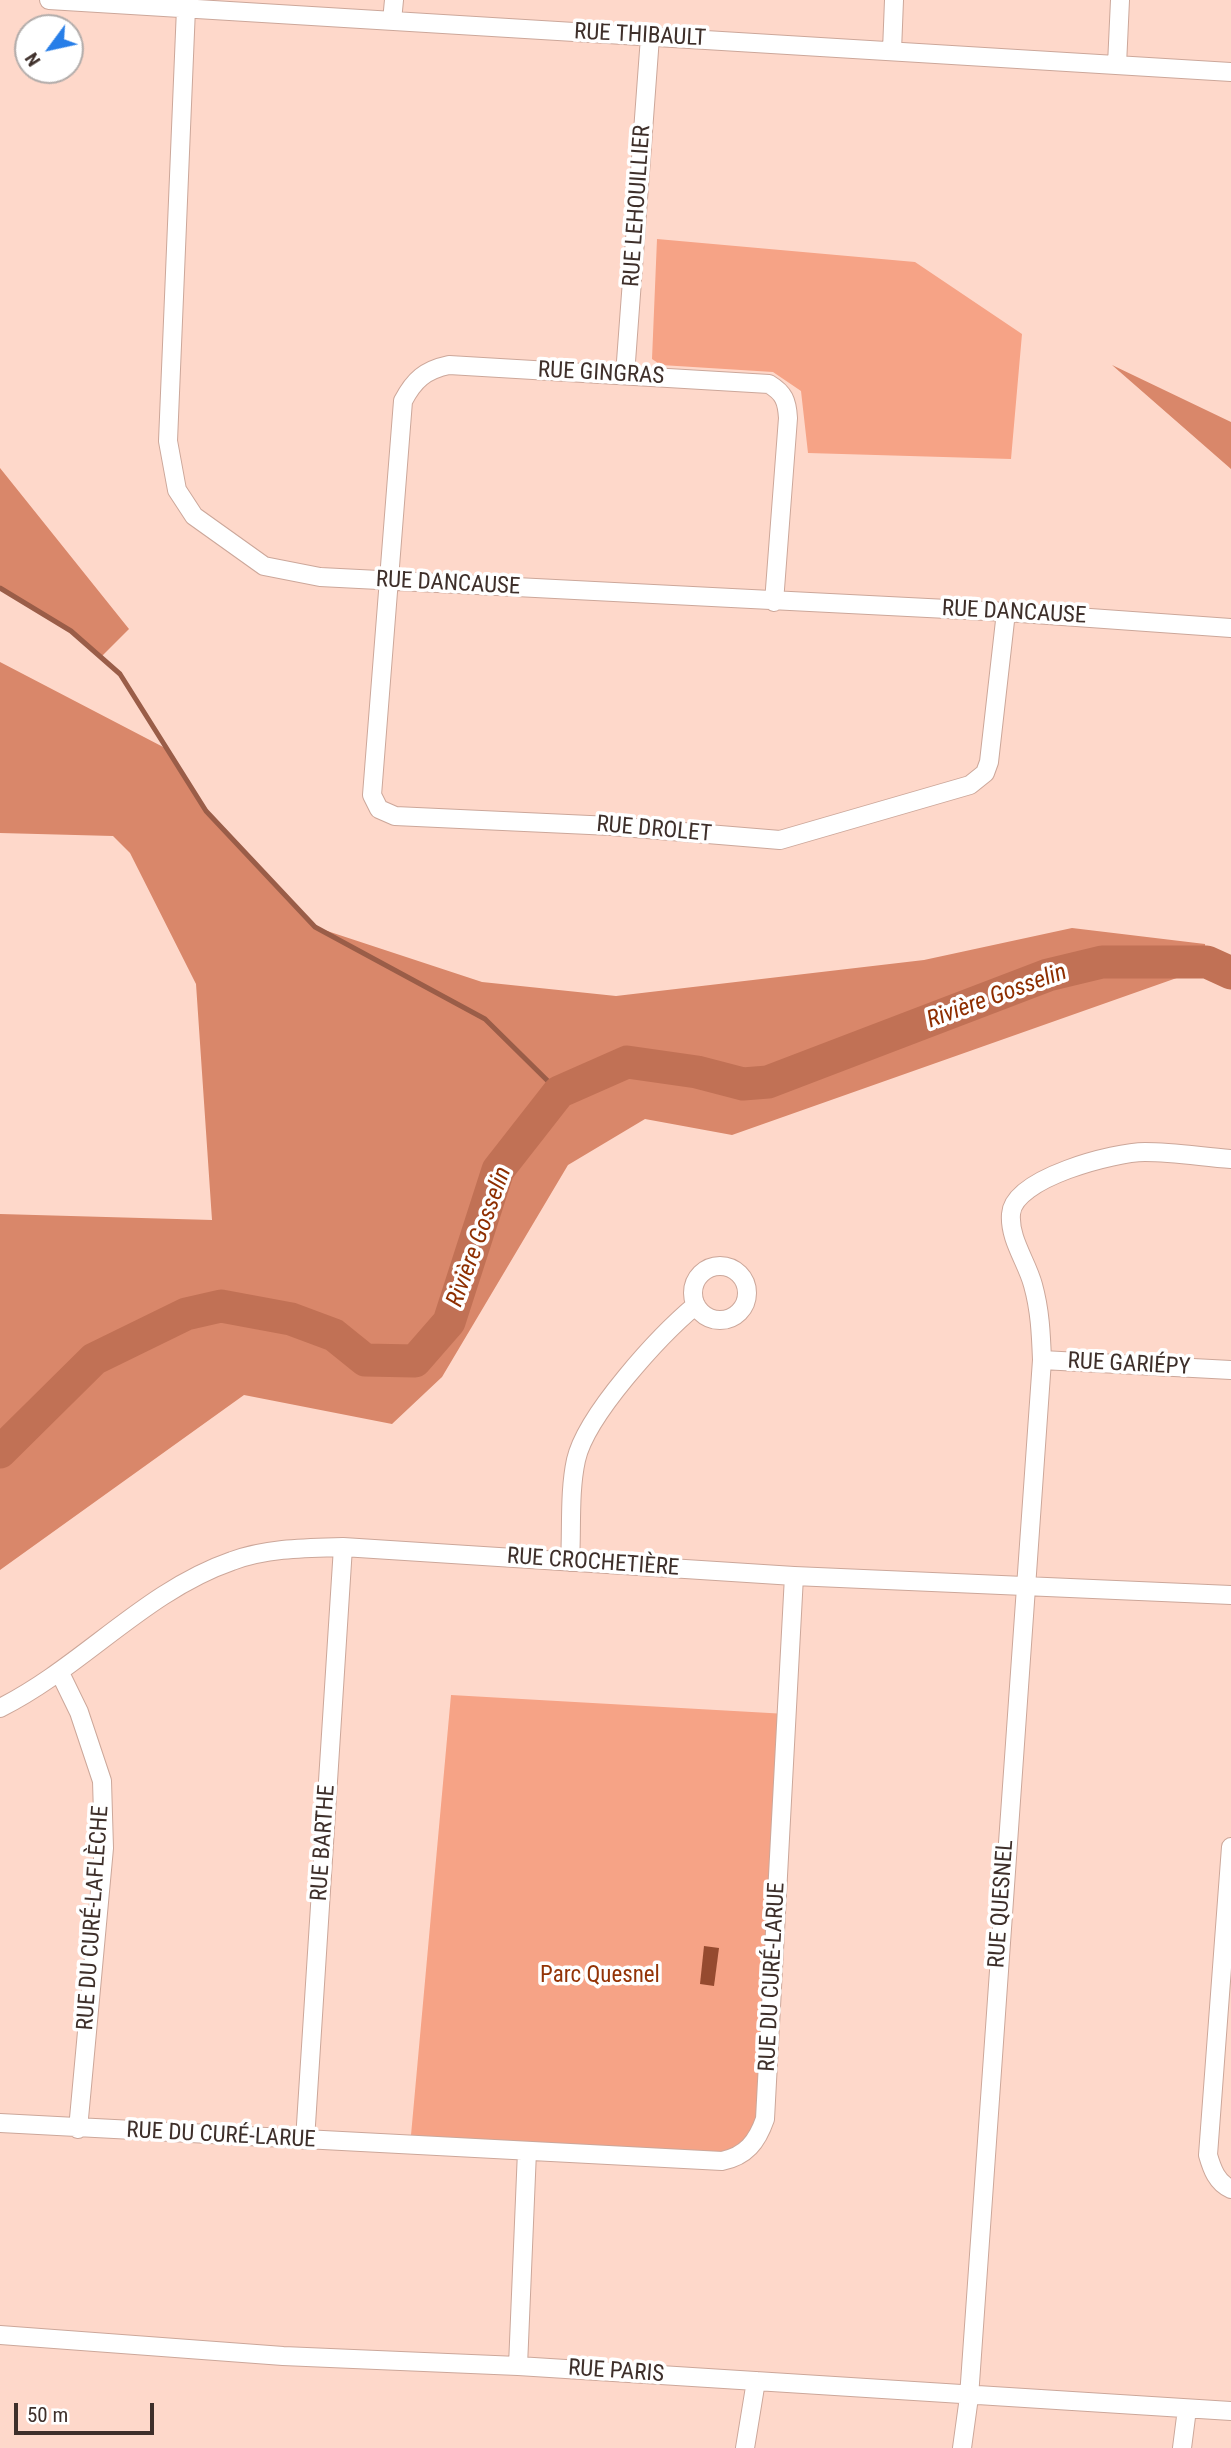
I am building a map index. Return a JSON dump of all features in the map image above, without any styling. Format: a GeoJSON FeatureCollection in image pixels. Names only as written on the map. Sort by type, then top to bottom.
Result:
{"type":"FeatureCollection","features":[{"type":"Feature","properties":{"kind":"street","name":"RUE THIBAULT"},"geometry":{"type":"LineString","coordinates":[[49,0],[180,5],[392,21],[1231,72]]}},
{"type":"Feature","properties":{"kind":"street"},"geometry":{"type":"LineString","coordinates":[[392,21],[394,0]]}},
{"type":"Feature","properties":{"kind":"street"},"geometry":{"type":"LineString","coordinates":[[892,51],[894,0]]}},
{"type":"Feature","properties":{"kind":"street"},"geometry":{"type":"LineString","coordinates":[[1117,65],[1120,0]]}},
{"type":"Feature","properties":{"kind":"street","name":"RUE DANCAUSE"},"geometry":{"type":"LineString","coordinates":[[180,5],[168,441],[177,490],[194,516],[264,566],[320,577],[1006,612],[1231,628]]}},
{"type":"Feature","properties":{"kind":"street","name":"RUE LEHOUILLIER"},"geometry":{"type":"LineString","coordinates":[[625,374],[650,37]]}},
{"type":"Feature","properties":{"kind":"street","name":"RUE GINGRAS"},"geometry":{"type":"LineString","coordinates":[[388,581],[403,401],[413,383],[431,369],[449,365],[625,374],[769,384],[781,391],[787,403],[788,418],[774,602]]}},
{"type":"Feature","properties":{"kind":"street","name":"RUE DROLET"},"geometry":{"type":"LineString","coordinates":[[388,581],[372,794],[379,809],[395,816],[611,825],[780,840],[977,781],[989,762],[1006,612]]}},
{"type":"Feature","properties":{"kind":"street","name":"RUE GARIÉPY"},"geometry":{"type":"LineString","coordinates":[[1231,1159],[1145,1152],[1119,1154],[1037,1182],[1020,1195],[1011,1212],[1014,1237],[1033,1284],[1041,1319],[1042,1360],[1231,1370]]}},
{"type":"Feature","properties":{"kind":"street"},"geometry":{"type":"LineString","coordinates":[[570,1562],[575,1462],[581,1442],[598,1412],[671,1328],[696,1306]]}},
{"type":"Feature","properties":{"kind":"street","name":"RUE QUESNEL"},"geometry":{"type":"LineString","coordinates":[[962,2448],[969,2397],[1042,1360]]}},
{"type":"Feature","properties":{"kind":"street","name":"RUE CROCHETIÈRE"},"geometry":{"type":"LineString","coordinates":[[0,1708],[60,1673],[154,1603],[195,1577],[233,1560],[269,1552],[343,1547],[794,1576],[1231,1595]]}},
{"type":"Feature","properties":{"kind":"street","name":"RUE BARTHE"},"geometry":{"type":"LineString","coordinates":[[305,2140],[343,1547]]}},
{"type":"Feature","properties":{"kind":"street","name":"RUE DU CURÉ-LARUE"},"geometry":{"type":"LineString","coordinates":[[0,2123],[722,2161],[739,2157],[758,2139],[765,2119],[794,1576]]}},
{"type":"Feature","properties":{"kind":"street","name":"RUE DU CURÉ-LAFLÈCHE"},"geometry":{"type":"LineString","coordinates":[[60,1673],[79,1712],[102,1781],[104,1848],[78,2129]]}},
{"type":"Feature","properties":{"kind":"street"},"geometry":{"type":"LineString","coordinates":[[1231,1847],[1208,2155],[1212,2169],[1223,2185],[1231,2189]]}},
{"type":"Feature","properties":{"kind":"street"},"geometry":{"type":"LineString","coordinates":[[518,2366],[527,2151]]}},
{"type":"Feature","properties":{"kind":"street","name":"RUE PARIS"},"geometry":{"type":"LineString","coordinates":[[0,2335],[283,2356],[518,2366],[969,2397],[1231,2411]]}},
{"type":"Feature","properties":{"kind":"street"},"geometry":{"type":"LineString","coordinates":[[745,2448],[756,2381]]}},
{"type":"Feature","properties":{"kind":"street"},"geometry":{"type":"LineString","coordinates":[[1182,2448],[1187,2409]]}},
{"type":"Feature","properties":{"kind":"green space"},"geometry":{"type":"Polygon","coordinates":[[[657,239],[915,262],[1022,334],[1011,459],[808,453],[801,391],[773,372],[661,365],[652,359],[657,239]]]}},
{"type":"Feature","properties":{"kind":"green space","name":"Parc Quesnel"},"geometry":{"type":"Polygon","coordinates":[[[451,1695],[787,1714],[765,2119],[739,2157],[410,2146],[451,1695]]]}},
{"type":"Feature","properties":{"kind":"shaded area"},"geometry":{"type":"Polygon","coordinates":[[[1112,365],[1231,422],[1231,469],[1112,365]]]}},
{"type":"Feature","properties":{"kind":"shaded area"},"geometry":{"type":"Polygon","coordinates":[[[0,468],[129,629],[101,657],[71,631],[0,588],[0,468]]]}},
{"type":"Feature","properties":{"kind":"shaded area"},"geometry":{"type":"Polygon","coordinates":[[[0,662],[167,749],[206,811],[315,927],[482,982],[616,996],[924,960],[1072,928],[1205,944],[1207,962],[1188,974],[732,1135],[645,1119],[568,1165],[442,1377],[392,1424],[244,1395],[0,1570],[0,1214],[212,1220],[196,984],[130,853],[113,836],[0,833],[0,662]]]}},
{"type":"Feature","properties":{"kind":"building"},"geometry":{"type":"Polygon","coordinates":[[[704,1946],[719,1948],[714,1986],[700,1984],[704,1946]]]}},
{"type":"Feature","properties":{"kind":"waterway"},"geometry":{"type":"LineString","coordinates":[[0,588],[71,631],[120,674],[206,811],[315,927],[485,1019],[559,1092]]}},
{"type":"Feature","properties":{"kind":"waterway","name":"Rivière Gosselin"},"geometry":{"type":"LineString","coordinates":[[0,1452],[94,1359],[186,1314],[221,1306],[291,1319],[334,1335],[365,1360],[415,1361],[449,1322],[498,1170],[559,1092],[627,1062],[697,1072],[743,1084],[768,1082],[1048,975],[1102,962],[1207,962],[1231,973]]}}]}
